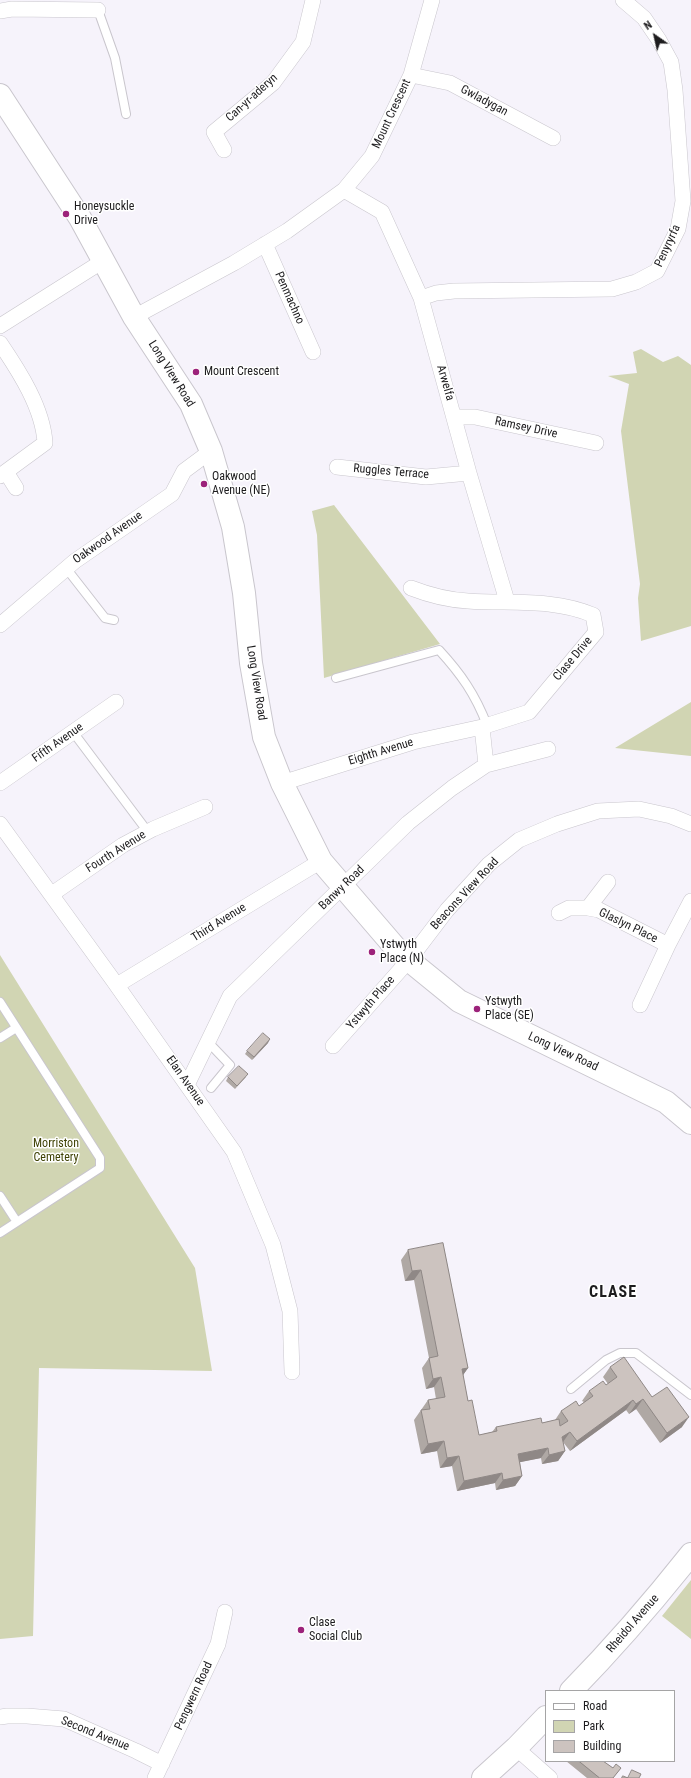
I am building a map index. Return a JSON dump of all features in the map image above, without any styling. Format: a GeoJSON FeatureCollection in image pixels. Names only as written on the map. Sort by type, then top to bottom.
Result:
{"type":"FeatureCollection","features":[{"type":"Feature","properties":{"kind":"street","name":"Can-yr-aderyn"},"geometry":{"type":"LineString","coordinates":[[224,150],[214,132],[273,83],[303,42],[313,0]]}},
{"type":"Feature","properties":{"kind":"street","name":"Mount Crescent"},"geometry":{"type":"LineString","coordinates":[[134,317],[234,263],[286,231],[344,190],[372,156],[411,75],[432,0]]}},
{"type":"Feature","properties":{"kind":"street","name":"Penyryrfa"},"geometry":{"type":"LineString","coordinates":[[421,298],[436,293],[454,291],[612,289],[636,282],[657,271],[678,229],[683,201],[672,62],[660,40],[644,18],[623,0]]}},
{"type":"Feature","properties":{"kind":"street"},"geometry":{"type":"LineString","coordinates":[[0,11],[12,9],[98,10]]}},
{"type":"Feature","properties":{"kind":"street","name":"Gwladygan"},"geometry":{"type":"LineString","coordinates":[[411,75],[450,83],[553,138]]}},
{"type":"Feature","properties":{"kind":"street","name":"Long View Road"},"geometry":{"type":"LineString","coordinates":[[0,95],[80,218],[134,317],[191,404],[211,451],[233,527],[244,593],[251,664],[264,736],[282,783],[321,861],[400,952],[459,1001],[666,1102],[691,1123]]}},
{"type":"Feature","properties":{"kind":"street","name":"Arwelfa"},"geometry":{"type":"LineString","coordinates":[[344,190],[382,212],[421,298],[469,473],[507,601]]}},
{"type":"Feature","properties":{"kind":"street","name":"Penmachno"},"geometry":{"type":"LineString","coordinates":[[265,244],[313,352]]}},
{"type":"Feature","properties":{"kind":"street"},"geometry":{"type":"LineString","coordinates":[[0,326],[103,261]]}},
{"type":"Feature","properties":{"kind":"street"},"geometry":{"type":"LineString","coordinates":[[0,342],[16,367],[40,415],[45,436],[45,443],[3,474],[16,488]]}},
{"type":"Feature","properties":{"kind":"street","name":"Ramsey Drive"},"geometry":{"type":"LineString","coordinates":[[454,417],[475,417],[596,444]]}},
{"type":"Feature","properties":{"kind":"street","name":"Oakwood Avenue"},"geometry":{"type":"LineString","coordinates":[[0,625],[66,568],[172,494],[184,471],[211,451]]}},
{"type":"Feature","properties":{"kind":"street","name":"Ruggles Terrace"},"geometry":{"type":"LineString","coordinates":[[337,466],[426,477],[469,473]]}},
{"type":"Feature","properties":{"kind":"street"},"geometry":{"type":"LineString","coordinates":[[411,588],[428,594],[467,601],[507,601]]}},
{"type":"Feature","properties":{"kind":"street","name":"Clase Drive"},"geometry":{"type":"LineString","coordinates":[[485,726],[529,712],[596,632],[593,615],[578,609],[507,601]]}},
{"type":"Feature","properties":{"kind":"street","name":"Fifth Avenue"},"geometry":{"type":"LineString","coordinates":[[0,783],[116,702]]}},
{"type":"Feature","properties":{"kind":"street"},"geometry":{"type":"LineString","coordinates":[[485,726],[486,765]]}},
{"type":"Feature","properties":{"kind":"street","name":"Eighth Avenue"},"geometry":{"type":"LineString","coordinates":[[282,783],[413,742],[485,726]]}},
{"type":"Feature","properties":{"kind":"street","name":"Banwy Road"},"geometry":{"type":"LineString","coordinates":[[187,1085],[230,996],[408,822],[452,788],[486,765],[548,749]]}},
{"type":"Feature","properties":{"kind":"street","name":"Fourth Avenue"},"geometry":{"type":"LineString","coordinates":[[52,894],[123,845],[148,832],[205,807]]}},
{"type":"Feature","properties":{"kind":"street","name":"Beacons View Road"},"geometry":{"type":"LineString","coordinates":[[409,960],[447,910],[489,864],[519,840],[557,824],[598,811],[638,809],[671,816],[691,824]]}},
{"type":"Feature","properties":{"kind":"street","name":"Elan Avenue"},"geometry":{"type":"LineString","coordinates":[[0,824],[52,894],[234,1152],[273,1245],[290,1311],[292,1372]]}},
{"type":"Feature","properties":{"kind":"street","name":"Third Avenue"},"geometry":{"type":"LineString","coordinates":[[117,986],[321,861]]}},
{"type":"Feature","properties":{"kind":"street","name":"Glaslyn Place"},"geometry":{"type":"LineString","coordinates":[[588,908],[608,882]]}},
{"type":"Feature","properties":{"kind":"street","name":"Glaslyn Place"},"geometry":{"type":"LineString","coordinates":[[640,1005],[668,945],[691,901]]}},
{"type":"Feature","properties":{"kind":"street","name":"Glaslyn Place"},"geometry":{"type":"LineString","coordinates":[[559,913],[569,908],[588,908],[599,910],[668,945]]}},
{"type":"Feature","properties":{"kind":"street","name":"Ystwyth Place"},"geometry":{"type":"LineString","coordinates":[[333,1046],[409,960]]}},
{"type":"Feature","properties":{"kind":"street","name":"Rheidol Avenue"},"geometry":{"type":"LineString","coordinates":[[572,1690],[653,1603],[691,1554]]}},
{"type":"Feature","properties":{"kind":"street","name":"Pengwern Road"},"geometry":{"type":"LineString","coordinates":[[155,1778],[218,1644],[225,1612]]}},
{"type":"Feature","properties":{"kind":"street","name":"Second Avenue"},"geometry":{"type":"LineString","coordinates":[[0,1717],[27,1716],[64,1719],[162,1764]]}},
{"type":"Feature","properties":{"kind":"street"},"geometry":{"type":"LineString","coordinates":[[483,1778],[516,1748],[545,1718]]}},
{"type":"Feature","properties":{"kind":"street"},"geometry":{"type":"LineString","coordinates":[[516,1748],[550,1778]]}},
{"type":"Feature","properties":{"kind":"lane"},"geometry":{"type":"LineString","coordinates":[[98,10],[115,58],[126,114]]}},
{"type":"Feature","properties":{"kind":"lane"},"geometry":{"type":"LineString","coordinates":[[66,568],[105,618],[114,620]]}},
{"type":"Feature","properties":{"kind":"lane"},"geometry":{"type":"LineString","coordinates":[[336,678],[439,650],[461,675],[470,688],[485,726]]}},
{"type":"Feature","properties":{"kind":"lane"},"geometry":{"type":"LineString","coordinates":[[73,732],[148,832]]}},
{"type":"Feature","properties":{"kind":"lane"},"geometry":{"type":"LineString","coordinates":[[0,1002],[100,1158],[100,1168],[0,1233]]}},
{"type":"Feature","properties":{"kind":"lane"},"geometry":{"type":"LineString","coordinates":[[0,1038],[16,1028]]}},
{"type":"Feature","properties":{"kind":"lane"},"geometry":{"type":"LineString","coordinates":[[208,1042],[230,1066],[211,1088]]}},
{"type":"Feature","properties":{"kind":"lane"},"geometry":{"type":"LineString","coordinates":[[0,1196],[17,1222]]}},
{"type":"Feature","properties":{"kind":"lane"},"geometry":{"type":"LineString","coordinates":[[571,1389],[606,1360],[620,1353],[636,1353],[691,1395]]}},
{"type":"Feature","properties":{"kind":"green space"},"geometry":{"type":"Polygon","coordinates":[[[641,349],[663,362],[678,356],[691,365],[691,626],[641,641],[638,598],[640,584],[621,431],[629,384],[608,376],[637,373],[633,352],[641,349]]]}},
{"type":"Feature","properties":{"kind":"green space"},"geometry":{"type":"Polygon","coordinates":[[[334,505],[440,644],[324,678],[317,535],[312,511],[334,505]]]}},
{"type":"Feature","properties":{"kind":"green space"},"geometry":{"type":"Polygon","coordinates":[[[691,702],[691,756],[615,748],[691,702]]]}},
{"type":"Feature","properties":{"kind":"green space","name":"Morriston Cemetery"},"geometry":{"type":"Polygon","coordinates":[[[0,955],[195,1268],[212,1371],[39,1368],[33,1636],[0,1639],[0,955]]]}},
{"type":"Feature","properties":{"kind":"green space"},"geometry":{"type":"Polygon","coordinates":[[[691,1580],[691,1639],[662,1616],[691,1580]]]}},
{"type":"Feature","properties":{"kind":"building"},"geometry":{"type":"Polygon","coordinates":[[[263,1033],[270,1039],[254,1057],[247,1051],[263,1033]]]}},
{"type":"Feature","properties":{"kind":"building"},"geometry":{"type":"Polygon","coordinates":[[[239,1066],[248,1074],[237,1086],[228,1077],[239,1066]]]}},
{"type":"Feature","properties":{"kind":"building"},"geometry":{"type":"Polygon","coordinates":[[[443,1243],[468,1368],[462,1369],[468,1401],[472,1400],[479,1435],[497,1431],[496,1427],[541,1418],[542,1423],[559,1419],[560,1426],[568,1421],[561,1411],[576,1401],[579,1406],[593,1396],[589,1391],[603,1381],[606,1385],[617,1377],[610,1367],[624,1357],[652,1397],[667,1387],[689,1417],[667,1433],[643,1399],[636,1404],[633,1400],[577,1441],[570,1432],[562,1437],[565,1451],[549,1455],[548,1448],[518,1454],[522,1476],[503,1480],[502,1473],[464,1481],[459,1456],[447,1458],[444,1441],[428,1444],[421,1410],[430,1409],[428,1400],[445,1397],[441,1377],[433,1379],[429,1358],[438,1356],[421,1270],[412,1271],[408,1250],[443,1243]]]}},
{"type":"Feature","properties":{"kind":"building"},"geometry":{"type":"Polygon","coordinates":[[[580,1762],[604,1762],[613,1768],[616,1764],[621,1768],[613,1778],[600,1778],[580,1762]]]}},
{"type":"Feature","properties":{"kind":"building"},"geometry":{"type":"Polygon","coordinates":[[[632,1770],[641,1774],[639,1778],[628,1778],[632,1770]]]}},
{"type":"Feature","properties":{"kind":"place","name":"Honeysuckle Drive"},"geometry":{"type":"Point","coordinates":[66,214]}},
{"type":"Feature","properties":{"kind":"place","name":"Mount Crescent"},"geometry":{"type":"Point","coordinates":[196,372]}},
{"type":"Feature","properties":{"kind":"place","name":"Oakwood Avenue (NE)"},"geometry":{"type":"Point","coordinates":[204,484]}},
{"type":"Feature","properties":{"kind":"place","name":"Ystwyth Place (N)"},"geometry":{"type":"Point","coordinates":[372,952]}},
{"type":"Feature","properties":{"kind":"place","name":"Ystwyth Place (SE)"},"geometry":{"type":"Point","coordinates":[477,1009]}},
{"type":"Feature","properties":{"kind":"place","name":"Clase Social Club"},"geometry":{"type":"Point","coordinates":[301,1630]}},
{"type":"Feature","properties":{"kind":"district","name":"CLASE"},"geometry":{"type":"Point","coordinates":[613,1293]}}]}
